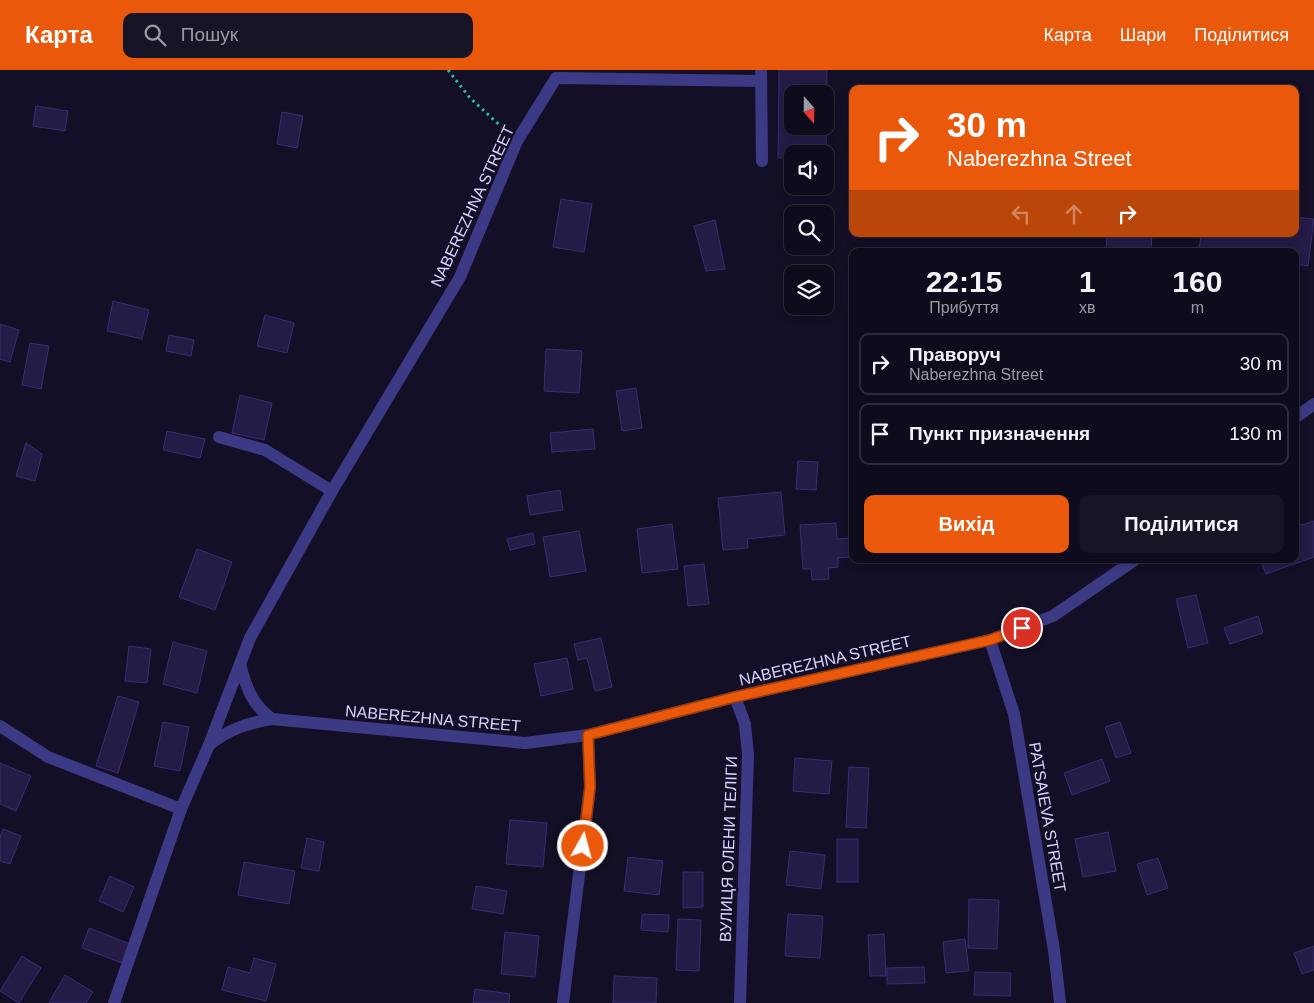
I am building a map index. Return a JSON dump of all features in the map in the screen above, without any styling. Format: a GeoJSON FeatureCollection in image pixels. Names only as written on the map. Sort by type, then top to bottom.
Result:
{"type":"FeatureCollection","features":[{"type":"Feature","properties":{"kind":"street","name":"NABEREZHNA STREET"},"geometry":{"type":"LineString","coordinates":[[114,1003],[181,809],[209,744],[250,638],[332,491],[460,277],[517,141],[555,74]]}},
{"type":"Feature","properties":{"kind":"street"},"geometry":{"type":"LineString","coordinates":[[555,74],[761,75],[762,161]]}},
{"type":"Feature","properties":{"kind":"street"},"geometry":{"type":"LineString","coordinates":[[1299,415],[1314,404]]}},
{"type":"Feature","properties":{"kind":"street"},"geometry":{"type":"LineString","coordinates":[[219,437],[265,450],[332,491]]}},
{"type":"Feature","properties":{"kind":"street","name":"NABEREZHNA STREET"},"geometry":{"type":"LineString","coordinates":[[209,744],[235,728],[253,722],[272,719],[525,743],[588,735],[735,697],[990,640],[1053,616],[1130,563]]}},
{"type":"Feature","properties":{"kind":"street","name":"PATSAIEVA STREET"},"geometry":{"type":"LineString","coordinates":[[990,640],[1014,714],[1054,950],[1060,1003]]}},
{"type":"Feature","properties":{"kind":"street"},"geometry":{"type":"LineString","coordinates":[[240,664],[249,695],[260,709],[272,719]]}},
{"type":"Feature","properties":{"kind":"street","name":"ВУЛИЦЯ ОЛЕНИ ТЕЛІГИ"},"geometry":{"type":"LineString","coordinates":[[735,697],[745,724],[748,755],[740,1003]]}},
{"type":"Feature","properties":{"kind":"street"},"geometry":{"type":"LineString","coordinates":[[0,726],[48,757],[181,809]]}},
{"type":"Feature","properties":{"kind":"street"},"geometry":{"type":"LineString","coordinates":[[563,1003],[590,787],[588,735]]}},
{"type":"Feature","properties":{"kind":"path"},"geometry":{"type":"LineString","coordinates":[[448,70],[470,98],[517,141]]}},
{"type":"Feature","properties":{"kind":"building"},"geometry":{"type":"Polygon","coordinates":[[[779,70],[827,70],[827,85],[784,85],[784,135],[826,135],[826,145],[784,145],[784,158],[778,158],[779,70]]]}},
{"type":"Feature","properties":{"kind":"building"},"geometry":{"type":"Polygon","coordinates":[[[36,106],[68,111],[65,131],[33,126],[36,106]]]}},
{"type":"Feature","properties":{"kind":"building"},"geometry":{"type":"Polygon","coordinates":[[[282,112],[303,116],[297,148],[277,144],[282,112]]]}},
{"type":"Feature","properties":{"kind":"building"},"geometry":{"type":"Polygon","coordinates":[[[561,199],[592,204],[584,252],[553,247],[561,199]]]}},
{"type":"Feature","properties":{"kind":"building"},"geometry":{"type":"Polygon","coordinates":[[[1299,217],[1314,219],[1308,266],[1299,265],[1299,248],[1199,248],[1201,237],[1299,237],[1299,217]]]}},
{"type":"Feature","properties":{"kind":"building"},"geometry":{"type":"Polygon","coordinates":[[[715,220],[725,269],[706,271],[694,226],[715,220]]]}},
{"type":"Feature","properties":{"kind":"building"},"geometry":{"type":"Polygon","coordinates":[[[1107,237],[1152,237],[1151,248],[1106,248],[1107,237]]]}},
{"type":"Feature","properties":{"kind":"building"},"geometry":{"type":"Polygon","coordinates":[[[113,301],[149,310],[142,339],[107,331],[113,301]]]}},
{"type":"Feature","properties":{"kind":"building"},"geometry":{"type":"Polygon","coordinates":[[[265,315],[294,323],[287,353],[257,346],[265,315]]]}},
{"type":"Feature","properties":{"kind":"building"},"geometry":{"type":"Polygon","coordinates":[[[0,324],[19,330],[10,362],[0,359],[0,324]]]}},
{"type":"Feature","properties":{"kind":"building"},"geometry":{"type":"Polygon","coordinates":[[[169,335],[194,340],[191,356],[166,351],[169,335]]]}},
{"type":"Feature","properties":{"kind":"building"},"geometry":{"type":"Polygon","coordinates":[[[30,343],[49,346],[41,389],[22,385],[30,343]]]}},
{"type":"Feature","properties":{"kind":"building"},"geometry":{"type":"Polygon","coordinates":[[[546,349],[582,351],[579,393],[544,391],[546,349]]]}},
{"type":"Feature","properties":{"kind":"building"},"geometry":{"type":"Polygon","coordinates":[[[636,388],[642,428],[622,431],[616,391],[636,388]]]}},
{"type":"Feature","properties":{"kind":"building"},"geometry":{"type":"Polygon","coordinates":[[[240,395],[272,403],[264,440],[232,433],[240,395]]]}},
{"type":"Feature","properties":{"kind":"building"},"geometry":{"type":"Polygon","coordinates":[[[593,429],[595,449],[552,452],[550,433],[593,429]]]}},
{"type":"Feature","properties":{"kind":"building"},"geometry":{"type":"Polygon","coordinates":[[[167,431],[205,439],[200,458],[163,450],[167,431]]]}},
{"type":"Feature","properties":{"kind":"building"},"geometry":{"type":"Polygon","coordinates":[[[26,443],[42,454],[35,481],[16,476],[26,443]]]}},
{"type":"Feature","properties":{"kind":"building"},"geometry":{"type":"Polygon","coordinates":[[[798,461],[818,462],[816,490],[796,489],[798,461]]]}},
{"type":"Feature","properties":{"kind":"building"},"geometry":{"type":"Polygon","coordinates":[[[560,490],[563,510],[530,515],[527,496],[560,490]]]}},
{"type":"Feature","properties":{"kind":"building"},"geometry":{"type":"Polygon","coordinates":[[[781,492],[785,535],[747,539],[748,548],[723,550],[718,498],[781,492]]]}},
{"type":"Feature","properties":{"kind":"building"},"geometry":{"type":"Polygon","coordinates":[[[1314,521],[1314,557],[1299,562],[1299,524],[1302,525],[1314,521]]]}},
{"type":"Feature","properties":{"kind":"building"},"geometry":{"type":"Polygon","coordinates":[[[836,523],[837,539],[849,538],[849,557],[838,558],[838,567],[828,568],[829,579],[812,580],[811,569],[803,569],[800,525],[836,523]]]}},
{"type":"Feature","properties":{"kind":"building"},"geometry":{"type":"Polygon","coordinates":[[[672,524],[678,569],[642,573],[637,529],[672,524]]]}},
{"type":"Feature","properties":{"kind":"building"},"geometry":{"type":"Polygon","coordinates":[[[579,531],[586,571],[550,577],[543,537],[579,531]]]}},
{"type":"Feature","properties":{"kind":"building"},"geometry":{"type":"Polygon","coordinates":[[[533,533],[535,544],[510,550],[507,539],[533,533]]]}},
{"type":"Feature","properties":{"kind":"building"},"geometry":{"type":"Polygon","coordinates":[[[197,549],[232,562],[215,610],[179,597],[197,549]]]}},
{"type":"Feature","properties":{"kind":"building"},"geometry":{"type":"Polygon","coordinates":[[[1262,563],[1297,563],[1266,574],[1262,563]]]}},
{"type":"Feature","properties":{"kind":"building"},"geometry":{"type":"Polygon","coordinates":[[[704,564],[709,604],[688,606],[684,566],[704,564]]]}},
{"type":"Feature","properties":{"kind":"building"},"geometry":{"type":"Polygon","coordinates":[[[1196,595],[1208,643],[1188,648],[1176,599],[1196,595]]]}},
{"type":"Feature","properties":{"kind":"building"},"geometry":{"type":"Polygon","coordinates":[[[1258,616],[1263,633],[1230,644],[1224,628],[1258,616]]]}},
{"type":"Feature","properties":{"kind":"building"},"geometry":{"type":"Polygon","coordinates":[[[601,638],[612,687],[595,691],[587,658],[578,660],[574,644],[601,638]]]}},
{"type":"Feature","properties":{"kind":"building"},"geometry":{"type":"Polygon","coordinates":[[[173,642],[207,651],[197,693],[163,684],[173,642]]]}},
{"type":"Feature","properties":{"kind":"building"},"geometry":{"type":"Polygon","coordinates":[[[129,646],[151,649],[147,683],[125,681],[129,646]]]}},
{"type":"Feature","properties":{"kind":"building"},"geometry":{"type":"Polygon","coordinates":[[[567,658],[573,689],[541,696],[534,664],[567,658]]]}},
{"type":"Feature","properties":{"kind":"building"},"geometry":{"type":"Polygon","coordinates":[[[118,696],[139,702],[118,773],[96,766],[118,696]]]}},
{"type":"Feature","properties":{"kind":"building"},"geometry":{"type":"Polygon","coordinates":[[[163,722],[189,727],[180,771],[154,766],[163,722]]]}},
{"type":"Feature","properties":{"kind":"building"},"geometry":{"type":"Polygon","coordinates":[[[1120,722],[1131,753],[1116,758],[1105,727],[1120,722]]]}},
{"type":"Feature","properties":{"kind":"building"},"geometry":{"type":"Polygon","coordinates":[[[795,758],[832,761],[829,794],[793,791],[795,758]]]}},
{"type":"Feature","properties":{"kind":"building"},"geometry":{"type":"Polygon","coordinates":[[[1102,759],[1110,781],[1072,795],[1064,773],[1102,759]]]}},
{"type":"Feature","properties":{"kind":"building"},"geometry":{"type":"Polygon","coordinates":[[[0,763],[31,776],[16,811],[0,804],[0,763]]]}},
{"type":"Feature","properties":{"kind":"building"},"geometry":{"type":"Polygon","coordinates":[[[849,767],[869,768],[866,828],[846,827],[849,767]]]}},
{"type":"Feature","properties":{"kind":"building"},"geometry":{"type":"Polygon","coordinates":[[[510,820],[547,823],[543,867],[506,864],[510,820]]]}},
{"type":"Feature","properties":{"kind":"building"},"geometry":{"type":"Polygon","coordinates":[[[3,829],[21,836],[10,864],[0,861],[0,837],[3,829]]]}},
{"type":"Feature","properties":{"kind":"building"},"geometry":{"type":"Polygon","coordinates":[[[1108,832],[1116,871],[1083,877],[1075,839],[1108,832]]]}},
{"type":"Feature","properties":{"kind":"building"},"geometry":{"type":"Polygon","coordinates":[[[307,838],[324,842],[319,871],[301,868],[307,838]]]}},
{"type":"Feature","properties":{"kind":"building"},"geometry":{"type":"Polygon","coordinates":[[[837,839],[858,839],[858,882],[837,882],[837,839]]]}},
{"type":"Feature","properties":{"kind":"building"},"geometry":{"type":"Polygon","coordinates":[[[790,851],[825,855],[821,889],[786,885],[790,851]]]}},
{"type":"Feature","properties":{"kind":"building"},"geometry":{"type":"Polygon","coordinates":[[[628,857],[663,861],[659,895],[624,891],[628,857]]]}},
{"type":"Feature","properties":{"kind":"building"},"geometry":{"type":"Polygon","coordinates":[[[1158,858],[1168,888],[1147,895],[1137,864],[1158,858]]]}},
{"type":"Feature","properties":{"kind":"building"},"geometry":{"type":"Polygon","coordinates":[[[244,862],[295,871],[289,904],[238,895],[244,862]]]}},
{"type":"Feature","properties":{"kind":"building"},"geometry":{"type":"Polygon","coordinates":[[[683,872],[703,872],[703,907],[683,908],[683,872]]]}},
{"type":"Feature","properties":{"kind":"building"},"geometry":{"type":"Polygon","coordinates":[[[110,876],[134,887],[123,912],[99,901],[110,876]]]}},
{"type":"Feature","properties":{"kind":"building"},"geometry":{"type":"Polygon","coordinates":[[[476,886],[507,891],[503,914],[472,909],[476,886]]]}},
{"type":"Feature","properties":{"kind":"building"},"geometry":{"type":"Polygon","coordinates":[[[969,899],[999,900],[997,949],[968,948],[969,899]]]}},
{"type":"Feature","properties":{"kind":"building"},"geometry":{"type":"Polygon","coordinates":[[[642,914],[669,915],[668,932],[641,930],[642,914]]]}},
{"type":"Feature","properties":{"kind":"building"},"geometry":{"type":"Polygon","coordinates":[[[788,914],[823,916],[820,958],[785,956],[788,914]]]}},
{"type":"Feature","properties":{"kind":"building"},"geometry":{"type":"Polygon","coordinates":[[[678,919],[701,920],[699,971],[676,970],[678,919]]]}},
{"type":"Feature","properties":{"kind":"building"},"geometry":{"type":"Polygon","coordinates":[[[89,928],[130,944],[122,963],[82,948],[89,928]]]}},
{"type":"Feature","properties":{"kind":"building"},"geometry":{"type":"Polygon","coordinates":[[[505,932],[539,936],[535,977],[501,974],[505,932]]]}},
{"type":"Feature","properties":{"kind":"building"},"geometry":{"type":"Polygon","coordinates":[[[884,934],[886,976],[870,976],[868,935],[884,934]]]}},
{"type":"Feature","properties":{"kind":"building"},"geometry":{"type":"Polygon","coordinates":[[[965,939],[969,971],[946,973],[943,942],[965,939]]]}},
{"type":"Feature","properties":{"kind":"building"},"geometry":{"type":"Polygon","coordinates":[[[1314,946],[1314,970],[1302,974],[1294,953],[1314,946]]]}},
{"type":"Feature","properties":{"kind":"building"},"geometry":{"type":"Polygon","coordinates":[[[22,956],[41,968],[19,1003],[0,991],[22,956]]]}},
{"type":"Feature","properties":{"kind":"building"},"geometry":{"type":"Polygon","coordinates":[[[254,958],[276,964],[266,1001],[222,990],[228,967],[250,973],[254,958]]]}},
{"type":"Feature","properties":{"kind":"building"},"geometry":{"type":"Polygon","coordinates":[[[924,967],[925,983],[887,984],[887,968],[924,967]]]}},
{"type":"Feature","properties":{"kind":"building"},"geometry":{"type":"Polygon","coordinates":[[[975,972],[1011,973],[1010,996],[974,995],[975,972]]]}},
{"type":"Feature","properties":{"kind":"building"},"geometry":{"type":"Polygon","coordinates":[[[65,975],[93,992],[86,1003],[49,1003],[65,975]]]}},
{"type":"Feature","properties":{"kind":"building"},"geometry":{"type":"Polygon","coordinates":[[[614,976],[657,978],[656,1003],[613,1003],[614,976]]]}},
{"type":"Feature","properties":{"kind":"building"},"geometry":{"type":"Polygon","coordinates":[[[475,989],[510,994],[509,1003],[473,1003],[475,989]]]}},
{"type":"Feature","properties":{"kind":"route"},"geometry":{"type":"LineString","coordinates":[[583,846],[590,787],[588,735],[735,697],[990,640],[1022,628]]}}]}
